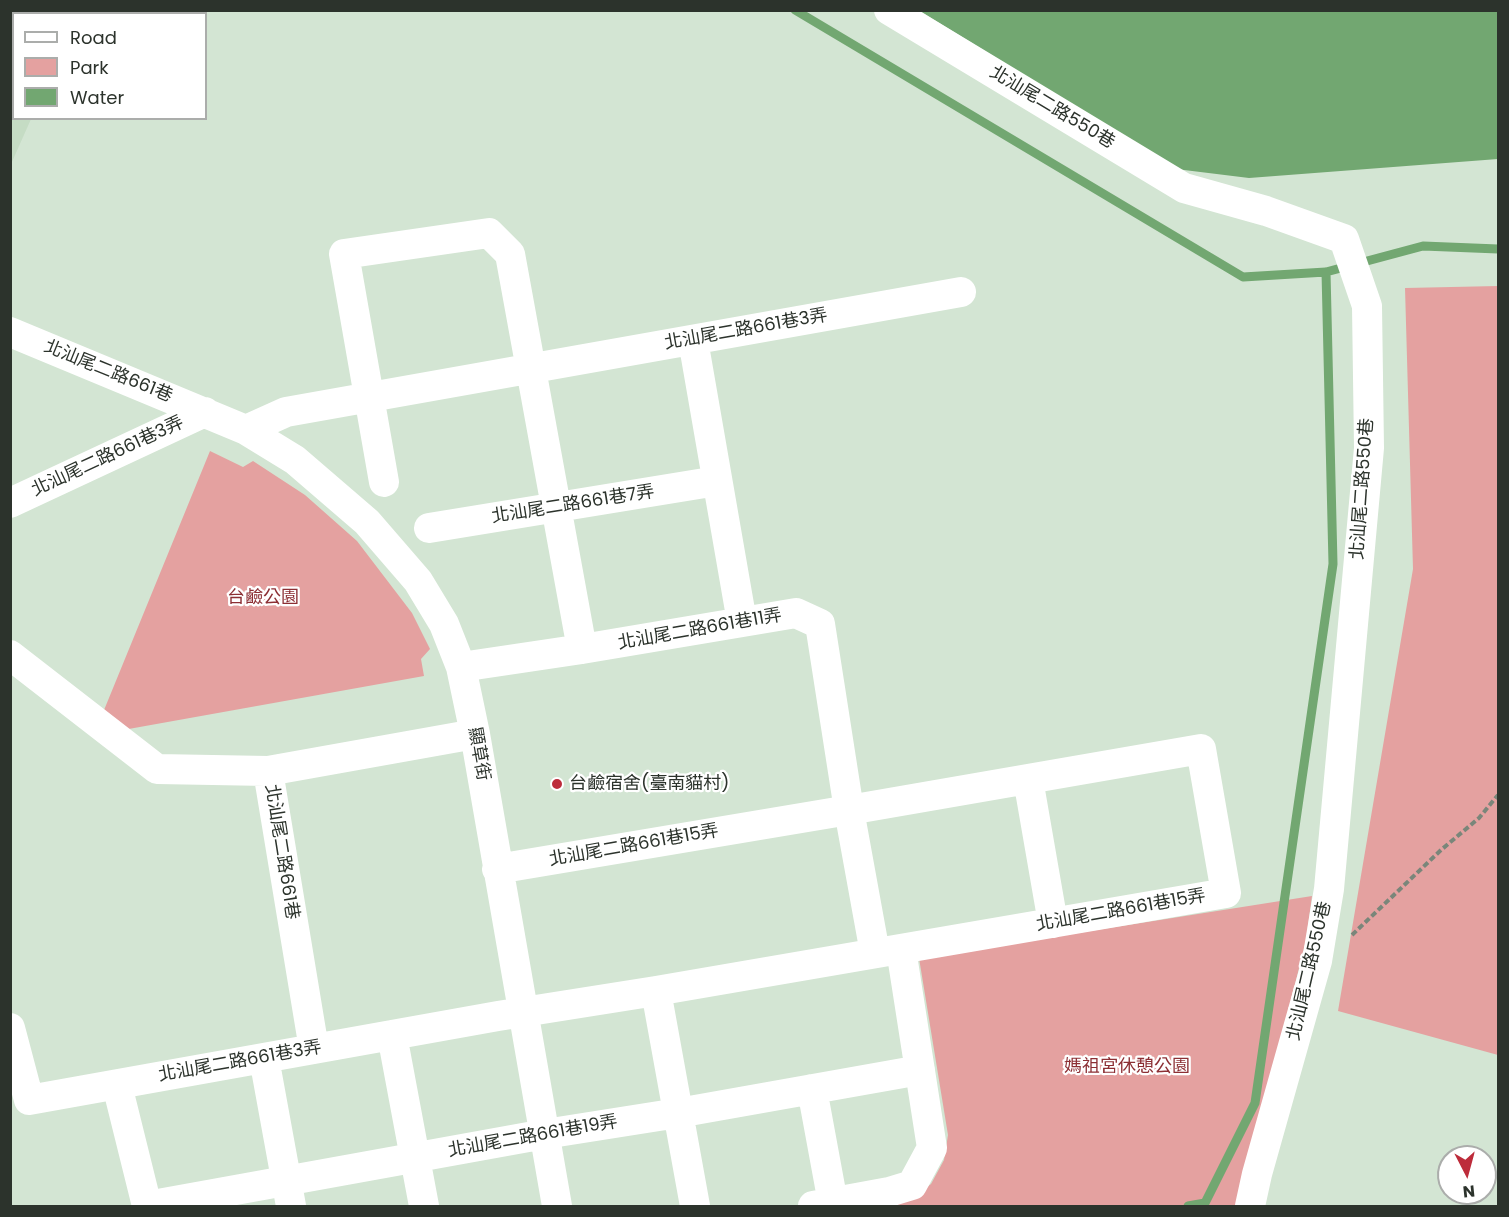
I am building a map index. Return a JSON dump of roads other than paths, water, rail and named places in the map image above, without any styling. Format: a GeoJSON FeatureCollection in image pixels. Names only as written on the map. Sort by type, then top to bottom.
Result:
{"type":"FeatureCollection","features":[{"type":"Feature","properties":{"kind":"street","name":"北汕尾二路550巷"},"geometry":{"type":"LineString","coordinates":[[889,10],[1184,188],[1266,211],[1344,239],[1367,306],[1369,448],[1329,889],[1317,962],[1250,1206]]}},
{"type":"Feature","properties":{"kind":"street"},"geometry":{"type":"LineString","coordinates":[[384,482],[344,254],[489,233],[510,254],[582,650]]}},
{"type":"Feature","properties":{"kind":"street","name":"北汕尾二路661巷3弄"},"geometry":{"type":"LineString","coordinates":[[246,430],[285,412],[962,292]]}},
{"type":"Feature","properties":{"kind":"street","name":"北汕尾二路661巷"},"geometry":{"type":"LineString","coordinates":[[10,333],[205,412]]}},
{"type":"Feature","properties":{"kind":"street"},"geometry":{"type":"LineString","coordinates":[[693,340],[742,622]]}},
{"type":"Feature","properties":{"kind":"street","name":"北汕尾二路661巷3弄"},"geometry":{"type":"LineString","coordinates":[[10,502],[205,412]]}},
{"type":"Feature","properties":{"kind":"street","name":"顯草街"},"geometry":{"type":"LineString","coordinates":[[205,412],[246,430],[295,460],[367,522],[418,581],[444,624],[461,667],[475,734],[557,1206]]}},
{"type":"Feature","properties":{"kind":"street","name":"北汕尾二路661巷7弄"},"geometry":{"type":"LineString","coordinates":[[429,528],[717,481]]}},
{"type":"Feature","properties":{"kind":"street","name":"北汕尾二路661巷11弄"},"geometry":{"type":"LineString","coordinates":[[461,667],[582,650],[796,614],[820,624],[849,810],[920,1070],[932,1148],[912,1185],[823,1205]]}},
{"type":"Feature","properties":{"kind":"street","name":"北汕尾二路661巷"},"geometry":{"type":"LineString","coordinates":[[10,655],[157,769],[268,771],[314,1049]]}},
{"type":"Feature","properties":{"kind":"street"},"geometry":{"type":"LineString","coordinates":[[268,771],[475,734]]}},
{"type":"Feature","properties":{"kind":"street","name":"北汕尾二路661巷15弄"},"geometry":{"type":"LineString","coordinates":[[497,869],[1201,748],[1226,893],[524,1012]]}},
{"type":"Feature","properties":{"kind":"street"},"geometry":{"type":"LineString","coordinates":[[1028,779],[1053,923]]}},
{"type":"Feature","properties":{"kind":"street"},"geometry":{"type":"LineString","coordinates":[[656,991],[695,1206]]}},
{"type":"Feature","properties":{"kind":"street","name":"北汕尾二路661巷3弄"},"geometry":{"type":"LineString","coordinates":[[10,1028],[30,1100],[524,1012]]}},
{"type":"Feature","properties":{"kind":"street"},"geometry":{"type":"LineString","coordinates":[[392,1035],[424,1206]]}},
{"type":"Feature","properties":{"kind":"street"},"geometry":{"type":"LineString","coordinates":[[264,1058],[289,1194]]}},
{"type":"Feature","properties":{"kind":"street","name":"北汕尾二路661巷19弄"},"geometry":{"type":"LineString","coordinates":[[147,1206],[289,1194],[415,1159],[545,1134],[920,1070]]}},
{"type":"Feature","properties":{"kind":"street"},"geometry":{"type":"LineString","coordinates":[[117,1085],[147,1206]]}},
{"type":"Feature","properties":{"kind":"street"},"geometry":{"type":"LineString","coordinates":[[812,1089],[823,1205]]}},
{"type":"Feature","properties":{"kind":"water"},"geometry":{"type":"Polygon","coordinates":[[[920,11],[1498,11],[1498,159],[1249,178],[1176,169],[920,11]]]}},
{"type":"Feature","properties":{"kind":"waterway"},"geometry":{"type":"LineString","coordinates":[[795,10],[1243,277],[1326,272],[1423,246],[1498,249]]}},
{"type":"Feature","properties":{"kind":"waterway"},"geometry":{"type":"LineString","coordinates":[[1188,1206],[1205,1203],[1255,1103],[1333,564],[1326,272]]}},
{"type":"Feature","properties":{"kind":"place","name":"台鹼宿舍(臺南貓村)"},"geometry":{"type":"Point","coordinates":[557,784]}},
{"type":"Feature","properties":{"kind":"park label","name":"台鹼公園"},"geometry":{"type":"Point","coordinates":[263,598]}},
{"type":"Feature","properties":{"kind":"park label","name":"媽祖宮休憩公園"},"geometry":{"type":"Point","coordinates":[1127,1067]}}]}
